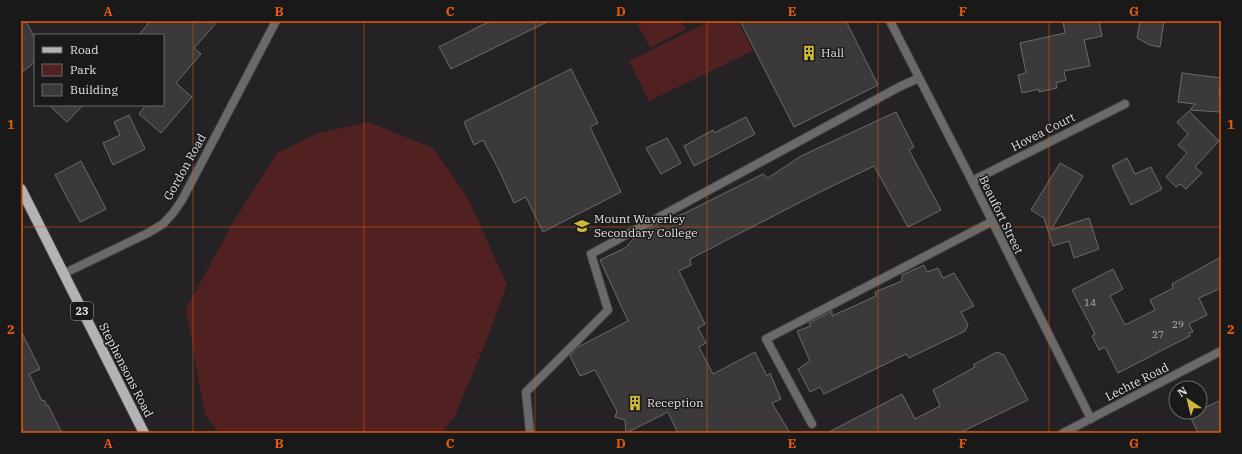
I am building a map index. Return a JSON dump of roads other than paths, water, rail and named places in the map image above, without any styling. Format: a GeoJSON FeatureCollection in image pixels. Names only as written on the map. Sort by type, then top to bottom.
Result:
{"type":"FeatureCollection","features":[{"type":"Feature","properties":{"kind":"main road","name":"Stephensons Road"},"geometry":{"type":"LineString","coordinates":[[21,189],[144,433]]}},
{"type":"Feature","properties":{"kind":"street","name":"Gordon Road"},"geometry":{"type":"LineString","coordinates":[[63,274],[148,233],[163,224],[173,213],[182,200],[276,21]]}},
{"type":"Feature","properties":{"kind":"street","name":"Beaufort Street"},"geometry":{"type":"LineString","coordinates":[[890,21],[1091,419]]}},
{"type":"Feature","properties":{"kind":"street"},"geometry":{"type":"LineString","coordinates":[[530,433],[526,392],[608,310],[590,254],[918,78]]}},
{"type":"Feature","properties":{"kind":"street","name":"Hovea Court"},"geometry":{"type":"LineString","coordinates":[[972,181],[1125,104]]}},
{"type":"Feature","properties":{"kind":"street"},"geometry":{"type":"LineString","coordinates":[[812,424],[766,339],[991,222]]}},
{"type":"Feature","properties":{"kind":"street","name":"Lechte Road"},"geometry":{"type":"LineString","coordinates":[[1063,433],[1221,351]]}},
{"type":"Feature","properties":{"kind":"place","name":"Hall"},"geometry":{"type":"Point","coordinates":[809,53]}},
{"type":"Feature","properties":{"kind":"place","name":"Mount Waverley Secondary College"},"geometry":{"type":"Point","coordinates":[582,226]}},
{"type":"Feature","properties":{"kind":"place","name":"Reception"},"geometry":{"type":"Point","coordinates":[635,403]}}]}
